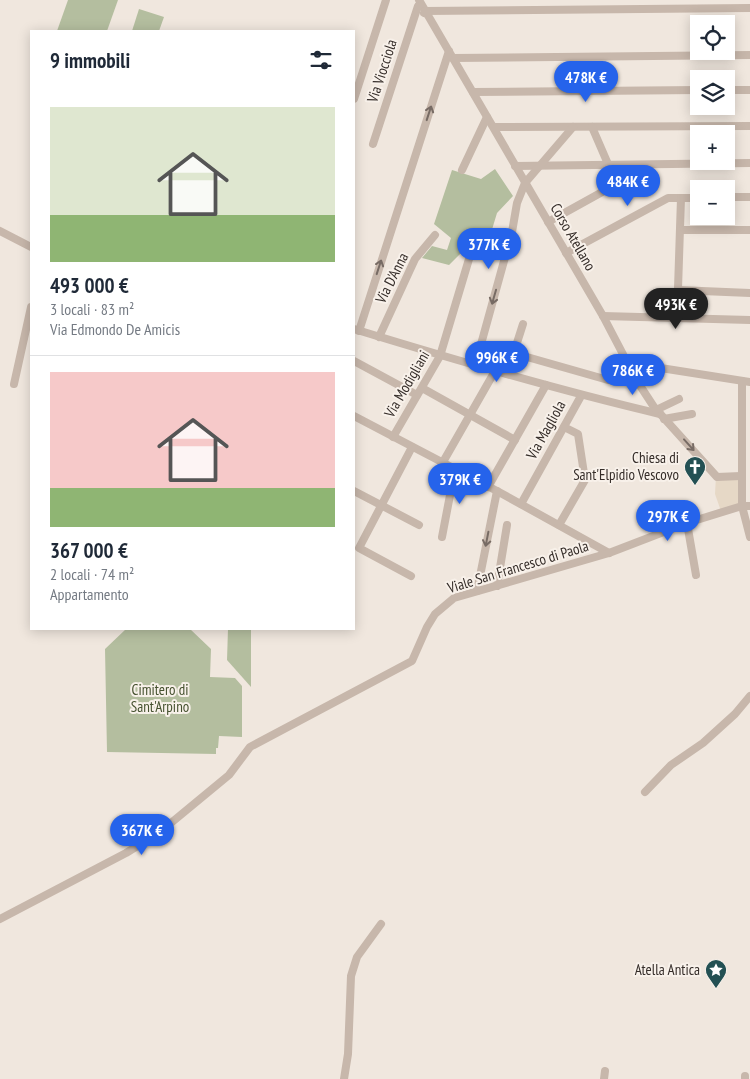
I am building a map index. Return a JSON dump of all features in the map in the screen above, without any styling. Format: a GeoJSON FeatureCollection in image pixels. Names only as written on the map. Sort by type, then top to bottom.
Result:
{"type":"FeatureCollection","features":[{"type":"Feature","properties":{"kind":"street"},"geometry":{"type":"LineString","coordinates":[[355,95],[386,0]]}},
{"type":"Feature","properties":{"kind":"street"},"geometry":{"type":"LineString","coordinates":[[499,0],[499,10]]}},
{"type":"Feature","properties":{"kind":"street"},"geometry":{"type":"LineString","coordinates":[[578,0],[578,9]]}},
{"type":"Feature","properties":{"kind":"street"},"geometry":{"type":"LineString","coordinates":[[419,4],[499,10],[750,8]]}},
{"type":"Feature","properties":{"kind":"street","name":"Corso Atellano"},"geometry":{"type":"LineString","coordinates":[[419,4],[452,54],[603,316],[649,400],[717,477],[741,476]]}},
{"type":"Feature","properties":{"kind":"street","name":"Via Viocciola"},"geometry":{"type":"LineString","coordinates":[[373,144],[419,4]]}},
{"type":"Feature","properties":{"kind":"street"},"geometry":{"type":"LineString","coordinates":[[692,414],[660,414],[581,396],[356,330],[452,54],[750,55]]}},
{"type":"Feature","properties":{"kind":"street"},"geometry":{"type":"LineString","coordinates":[[473,92],[690,90]]}},
{"type":"Feature","properties":{"kind":"street"},"geometry":{"type":"LineString","coordinates":[[735,90],[750,90]]}},
{"type":"Feature","properties":{"kind":"street"},"geometry":{"type":"LineString","coordinates":[[462,170],[487,117]]}},
{"type":"Feature","properties":{"kind":"street"},"geometry":{"type":"LineString","coordinates":[[494,127],[750,126]]}},
{"type":"Feature","properties":{"kind":"street"},"geometry":{"type":"LineString","coordinates":[[475,366],[512,232],[517,203],[525,183],[573,127]]}},
{"type":"Feature","properties":{"kind":"street"},"geometry":{"type":"LineString","coordinates":[[592,127],[608,164]]}},
{"type":"Feature","properties":{"kind":"street"},"geometry":{"type":"LineString","coordinates":[[515,166],[750,163]]}},
{"type":"Feature","properties":{"kind":"street"},"geometry":{"type":"LineString","coordinates":[[548,222],[604,191]]}},
{"type":"Feature","properties":{"kind":"street"},"geometry":{"type":"LineString","coordinates":[[735,197],[750,197]]}},
{"type":"Feature","properties":{"kind":"street"},"geometry":{"type":"LineString","coordinates":[[566,253],[668,198],[690,198]]}},
{"type":"Feature","properties":{"kind":"street"},"geometry":{"type":"LineString","coordinates":[[677,319],[681,198]]}},
{"type":"Feature","properties":{"kind":"street"},"geometry":{"type":"LineString","coordinates":[[680,230],[750,230]]}},
{"type":"Feature","properties":{"kind":"street"},"geometry":{"type":"LineString","coordinates":[[0,231],[30,246]]}},
{"type":"Feature","properties":{"kind":"street","name":"Via D'Anna"},"geometry":{"type":"LineString","coordinates":[[379,337],[415,259],[435,235]]}},
{"type":"Feature","properties":{"kind":"street","name":"Via Modigliani"},"geometry":{"type":"LineString","coordinates":[[393,437],[440,356],[469,259]]}},
{"type":"Feature","properties":{"kind":"street"},"geometry":{"type":"LineString","coordinates":[[678,290],[750,293]]}},
{"type":"Feature","properties":{"kind":"street"},"geometry":{"type":"LineString","coordinates":[[14,384],[30,312]]}},
{"type":"Feature","properties":{"kind":"street"},"geometry":{"type":"LineString","coordinates":[[603,316],[750,320]]}},
{"type":"Feature","properties":{"kind":"street"},"geometry":{"type":"LineString","coordinates":[[507,374],[523,324]]}},
{"type":"Feature","properties":{"kind":"street"},"geometry":{"type":"LineString","coordinates":[[513,353],[608,380],[626,381],[635,377]]}},
{"type":"Feature","properties":{"kind":"street"},"geometry":{"type":"LineString","coordinates":[[355,362],[417,395]]}},
{"type":"Feature","properties":{"kind":"street"},"geometry":{"type":"LineString","coordinates":[[629,363],[746,382],[746,441],[741,476],[750,537]]}},
{"type":"Feature","properties":{"kind":"street"},"geometry":{"type":"LineString","coordinates":[[443,462],[495,371]]}},
{"type":"Feature","properties":{"kind":"street"},"geometry":{"type":"LineString","coordinates":[[488,487],[546,386]]}},
{"type":"Feature","properties":{"kind":"street"},"geometry":{"type":"LineString","coordinates":[[422,388],[514,440]]}},
{"type":"Feature","properties":{"kind":"street","name":"Via Magliola"},"geometry":{"type":"LineString","coordinates":[[520,504],[581,396]]}},
{"type":"Feature","properties":{"kind":"street"},"geometry":{"type":"LineString","coordinates":[[660,414],[679,399]]}},
{"type":"Feature","properties":{"kind":"street"},"geometry":{"type":"LineString","coordinates":[[647,411],[649,400]]}},
{"type":"Feature","properties":{"kind":"street"},"geometry":{"type":"LineString","coordinates":[[355,417],[497,491],[608,553]]}},
{"type":"Feature","properties":{"kind":"street"},"geometry":{"type":"LineString","coordinates":[[559,525],[585,480],[578,434],[564,427]]}},
{"type":"Feature","properties":{"kind":"street"},"geometry":{"type":"LineString","coordinates":[[411,576],[359,548],[412,446]]}},
{"type":"Feature","properties":{"kind":"street"},"geometry":{"type":"LineString","coordinates":[[442,536],[455,469]]}},
{"type":"Feature","properties":{"kind":"street"},"geometry":{"type":"LineString","coordinates":[[477,591],[497,491]]}},
{"type":"Feature","properties":{"kind":"street"},"geometry":{"type":"LineString","coordinates":[[355,492],[419,525]]}},
{"type":"Feature","properties":{"kind":"street","name":"Viale San Francesco di Paola"},"geometry":{"type":"LineString","coordinates":[[0,919],[126,853],[160,832],[229,775],[250,747],[412,661],[434,614],[454,598],[608,553],[687,523],[746,506]]}},
{"type":"Feature","properties":{"kind":"street"},"geometry":{"type":"LineString","coordinates":[[687,523],[696,575]]}},
{"type":"Feature","properties":{"kind":"street"},"geometry":{"type":"LineString","coordinates":[[497,586],[507,525]]}},
{"type":"Feature","properties":{"kind":"street"},"geometry":{"type":"LineString","coordinates":[[645,792],[671,765],[703,743],[722,726],[750,696]]}},
{"type":"Feature","properties":{"kind":"street"},"geometry":{"type":"LineString","coordinates":[[344,1079],[348,1054],[350,976],[357,957],[381,924]]}},
{"type":"Feature","properties":{"kind":"green space"},"geometry":{"type":"Polygon","coordinates":[[[68,0],[118,0],[107,30],[57,30],[68,0]]]}},
{"type":"Feature","properties":{"kind":"green space"},"geometry":{"type":"Polygon","coordinates":[[[139,9],[164,17],[159,30],[132,30],[139,9]]]}},
{"type":"Feature","properties":{"kind":"green space"},"geometry":{"type":"Polygon","coordinates":[[[495,169],[513,196],[497,213],[487,246],[472,242],[449,265],[422,258],[432,246],[447,250],[451,238],[434,224],[452,170],[481,179],[495,169]]]}},
{"type":"Feature","properties":{"kind":"green space","name":"Cimitero di Sant'Arpino"},"geometry":{"type":"Polygon","coordinates":[[[125,630],[191,630],[211,649],[210,677],[235,678],[242,686],[242,737],[219,736],[216,754],[107,752],[105,649],[125,630]]]}},
{"type":"Feature","properties":{"kind":"green space"},"geometry":{"type":"Polygon","coordinates":[[[228,630],[251,630],[251,687],[227,660],[228,630]]]}},
{"type":"Feature","properties":{"kind":"shaded area"},"geometry":{"type":"Polygon","coordinates":[[[742,474],[744,505],[722,514],[715,494],[716,476],[742,474]]]}},
{"type":"Feature","properties":{"kind":"place","name":"Chiesa di Sant'Elpidio Vescovo"},"geometry":{"type":"Point","coordinates":[695,486]}},
{"type":"Feature","properties":{"kind":"place","name":"Atella Antica"},"geometry":{"type":"Point","coordinates":[716,989]}}]}
